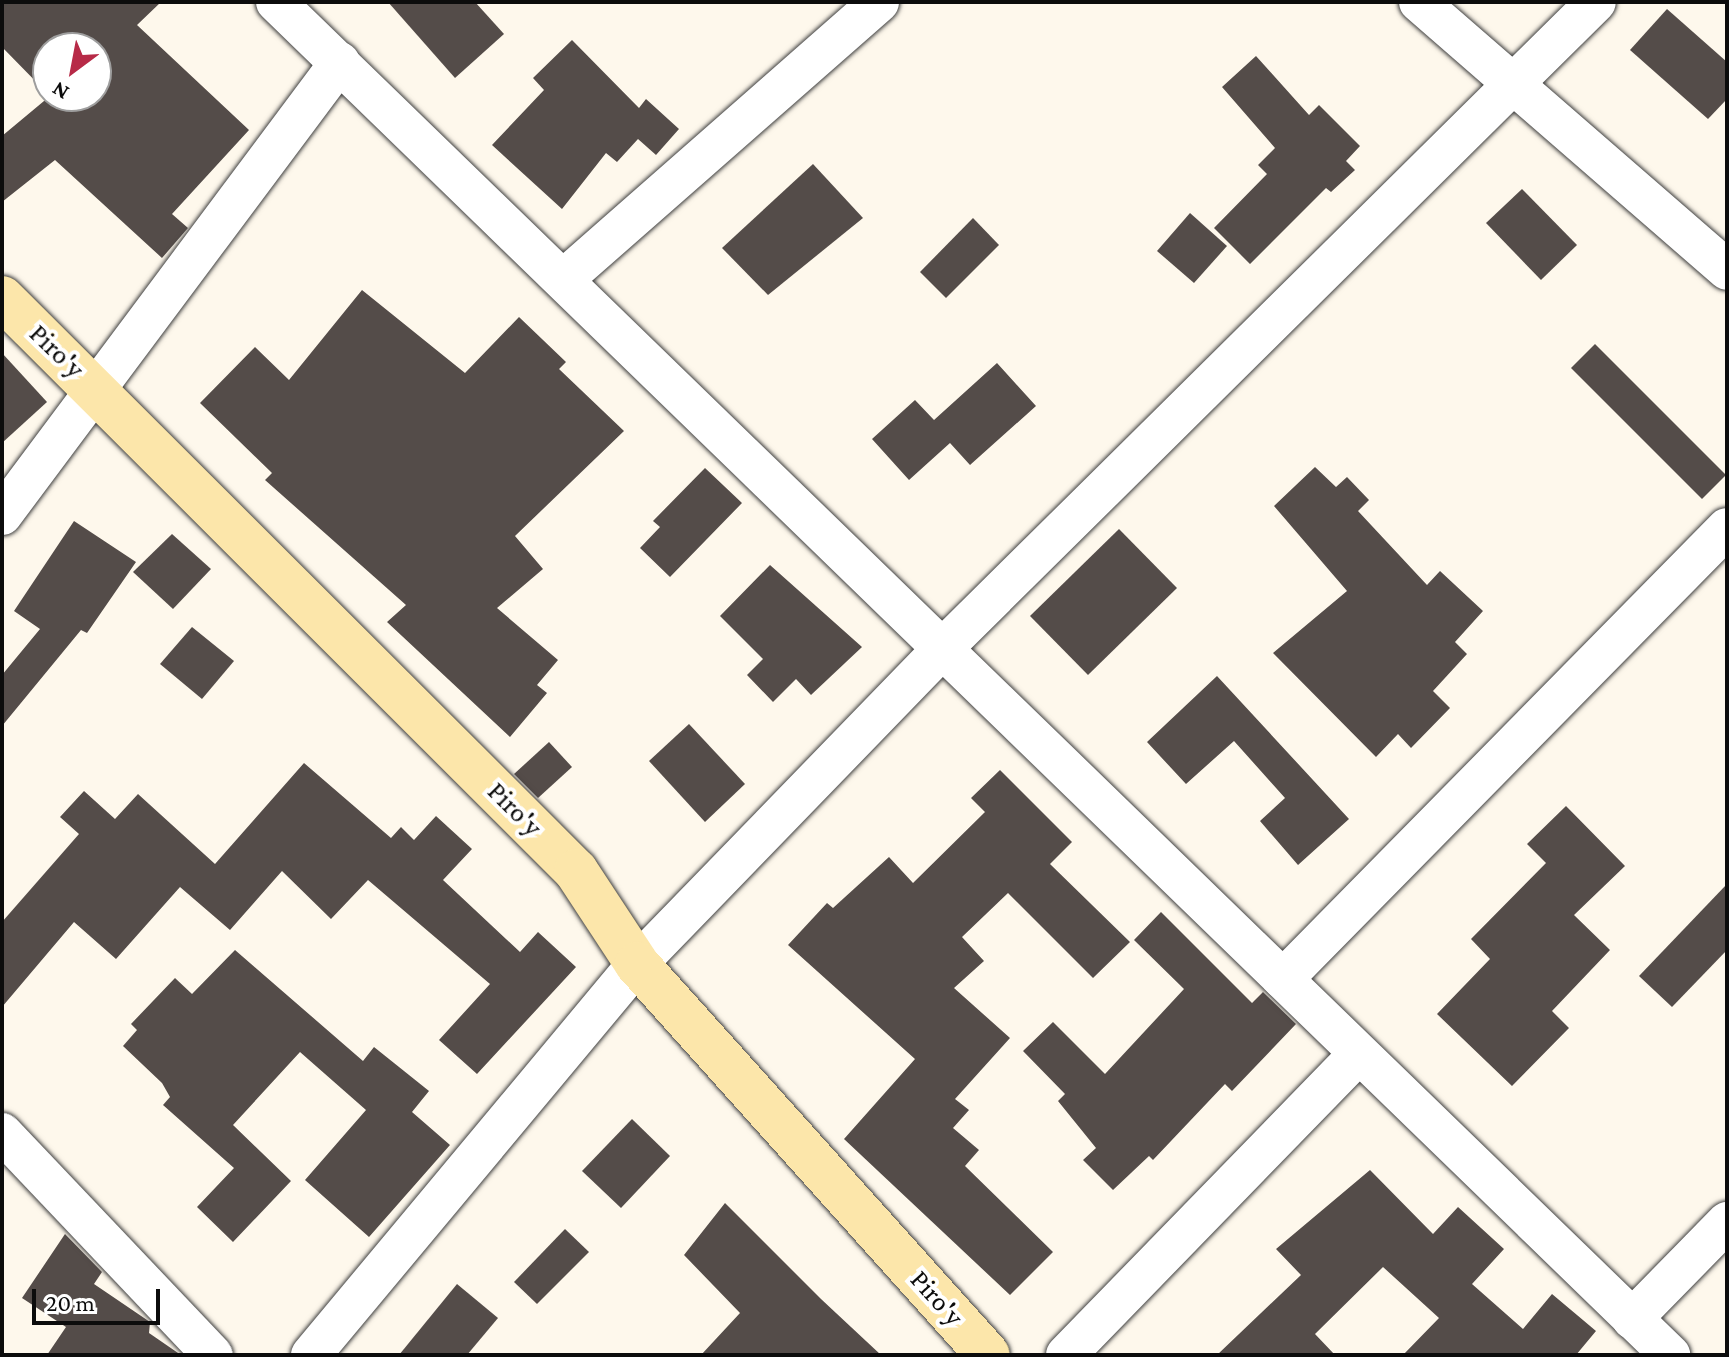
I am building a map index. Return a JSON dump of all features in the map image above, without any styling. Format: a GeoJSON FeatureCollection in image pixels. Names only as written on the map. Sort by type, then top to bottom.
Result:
{"type":"FeatureCollection","features":[{"type":"Feature","properties":{"kind":"main road","name":"Piro'y"},"geometry":{"type":"LineString","coordinates":[[2,298],[576,871],[637,964],[988,1355]]}},
{"type":"Feature","properties":{"kind":"street"},"geometry":{"type":"LineString","coordinates":[[276,2],[565,278],[941,650],[1283,979],[1357,1056],[1670,1355]]}},
{"type":"Feature","properties":{"kind":"street"},"geometry":{"type":"LineString","coordinates":[[565,278],[879,2]]}},
{"type":"Feature","properties":{"kind":"street"},"geometry":{"type":"LineString","coordinates":[[1419,2],[1515,81],[1727,270]]}},
{"type":"Feature","properties":{"kind":"street"},"geometry":{"type":"LineString","coordinates":[[311,1355],[637,964],[941,650],[1596,2]]}},
{"type":"Feature","properties":{"kind":"street"},"geometry":{"type":"LineString","coordinates":[[2,515],[100,393],[340,62]]}},
{"type":"Feature","properties":{"kind":"street"},"geometry":{"type":"LineString","coordinates":[[1283,979],[1727,528]]}},
{"type":"Feature","properties":{"kind":"street"},"geometry":{"type":"LineString","coordinates":[[1066,1355],[1357,1056]]}},
{"type":"Feature","properties":{"kind":"street"},"geometry":{"type":"LineString","coordinates":[[2,1133],[213,1355]]}},
{"type":"Feature","properties":{"kind":"street"},"geometry":{"type":"LineString","coordinates":[[1632,1319],[1727,1222]]}},
{"type":"Feature","properties":{"kind":"building"},"geometry":{"type":"Polygon","coordinates":[[[2,2],[161,2],[137,25],[249,130],[172,214],[188,228],[162,258],[55,160],[2,202],[2,136],[32,111],[112,112],[112,32],[32,32],[32,78],[2,47],[2,2]]]}},
{"type":"Feature","properties":{"kind":"building"},"geometry":{"type":"Polygon","coordinates":[[[388,2],[475,2],[504,34],[455,78],[388,2]]]}},
{"type":"Feature","properties":{"kind":"building"},"geometry":{"type":"Polygon","coordinates":[[[1667,9],[1727,62],[1727,99],[1708,119],[1630,50],[1667,9]]]}},
{"type":"Feature","properties":{"kind":"building"},"geometry":{"type":"Polygon","coordinates":[[[572,40],[639,108],[646,99],[679,129],[656,155],[638,139],[617,162],[606,153],[562,209],[492,145],[544,90],[533,78],[572,40]]]}},
{"type":"Feature","properties":{"kind":"building"},"geometry":{"type":"Polygon","coordinates":[[[1256,56],[1309,115],[1319,105],[1360,146],[1346,161],[1355,170],[1331,192],[1326,188],[1250,264],[1214,228],[1267,174],[1258,165],[1275,148],[1222,87],[1256,56]]]}},
{"type":"Feature","properties":{"kind":"building"},"geometry":{"type":"Polygon","coordinates":[[[813,164],[863,218],[768,295],[722,248],[813,164]]]}},
{"type":"Feature","properties":{"kind":"building"},"geometry":{"type":"Polygon","coordinates":[[[1522,189],[1577,245],[1541,280],[1486,223],[1522,189]]]}},
{"type":"Feature","properties":{"kind":"building"},"geometry":{"type":"Polygon","coordinates":[[[1190,213],[1227,246],[1194,283],[1157,251],[1190,213]]]}},
{"type":"Feature","properties":{"kind":"building"},"geometry":{"type":"Polygon","coordinates":[[[973,218],[999,245],[946,298],[920,272],[973,218]]]}},
{"type":"Feature","properties":{"kind":"building"},"geometry":{"type":"Polygon","coordinates":[[[362,290],[465,373],[519,317],[566,362],[559,369],[624,431],[515,536],[543,569],[497,608],[558,660],[537,685],[547,693],[510,737],[387,622],[406,605],[265,480],[272,473],[200,403],[255,347],[289,380],[362,290]]]}},
{"type":"Feature","properties":{"kind":"building"},"geometry":{"type":"Polygon","coordinates":[[[1595,344],[1726,475],[1702,499],[1571,368],[1595,344]]]}},
{"type":"Feature","properties":{"kind":"building"},"geometry":{"type":"Polygon","coordinates":[[[2,353],[47,402],[2,443],[2,353]]]}},
{"type":"Feature","properties":{"kind":"building"},"geometry":{"type":"Polygon","coordinates":[[[997,363],[1036,406],[970,465],[950,443],[909,480],[872,439],[915,400],[934,420],[997,363]]]}},
{"type":"Feature","properties":{"kind":"building"},"geometry":{"type":"Polygon","coordinates":[[[1315,467],[1336,487],[1347,477],[1369,500],[1358,511],[1427,585],[1440,571],[1483,611],[1455,642],[1467,654],[1433,691],[1450,708],[1411,748],[1398,734],[1376,757],[1273,653],[1347,591],[1274,506],[1315,467]]]}},
{"type":"Feature","properties":{"kind":"building"},"geometry":{"type":"Polygon","coordinates":[[[705,468],[742,503],[670,577],[640,548],[660,527],[653,521],[705,468]]]}},
{"type":"Feature","properties":{"kind":"building"},"geometry":{"type":"Polygon","coordinates":[[[74,521],[136,562],[87,633],[81,630],[2,726],[2,675],[40,629],[14,611],[74,521]]]}},
{"type":"Feature","properties":{"kind":"building"},"geometry":{"type":"Polygon","coordinates":[[[1119,529],[1177,588],[1088,675],[1030,616],[1119,529]]]}},
{"type":"Feature","properties":{"kind":"building"},"geometry":{"type":"Polygon","coordinates":[[[172,534],[211,569],[173,609],[133,572],[172,534]]]}},
{"type":"Feature","properties":{"kind":"building"},"geometry":{"type":"Polygon","coordinates":[[[770,565],[862,647],[811,695],[796,679],[773,702],[747,675],[763,659],[720,616],[770,565]]]}},
{"type":"Feature","properties":{"kind":"building"},"geometry":{"type":"Polygon","coordinates":[[[192,627],[234,661],[202,699],[160,664],[192,627]]]}},
{"type":"Feature","properties":{"kind":"building"},"geometry":{"type":"Polygon","coordinates":[[[1217,676],[1349,819],[1298,865],[1260,821],[1285,798],[1234,741],[1186,784],[1147,742],[1217,676]]]}},
{"type":"Feature","properties":{"kind":"building"},"geometry":{"type":"Polygon","coordinates":[[[689,724],[745,784],[705,822],[649,761],[689,724]]]}},
{"type":"Feature","properties":{"kind":"building"},"geometry":{"type":"Polygon","coordinates":[[[549,742],[572,767],[538,798],[514,774],[549,742]]]}},
{"type":"Feature","properties":{"kind":"building"},"geometry":{"type":"Polygon","coordinates":[[[304,763],[391,838],[401,827],[414,840],[436,816],[472,849],[443,880],[520,952],[538,932],[576,967],[477,1074],[439,1040],[490,984],[368,880],[331,919],[282,871],[230,930],[180,887],[116,959],[74,922],[2,1007],[2,922],[79,834],[60,817],[84,791],[115,819],[138,794],[215,864],[304,763]]]}},
{"type":"Feature","properties":{"kind":"building"},"geometry":{"type":"Polygon","coordinates":[[[1000,770],[1072,842],[1050,864],[1130,942],[1093,978],[1008,893],[962,937],[984,961],[954,988],[1010,1038],[955,1099],[969,1110],[953,1128],[979,1150],[965,1166],[1053,1252],[1010,1295],[844,1139],[915,1059],[788,945],[827,903],[833,908],[889,857],[913,883],[985,812],[971,798],[1000,770]]]}},
{"type":"Feature","properties":{"kind":"building"},"geometry":{"type":"Polygon","coordinates":[[[1566,806],[1625,866],[1574,915],[1610,950],[1552,1011],[1569,1028],[1512,1086],[1437,1014],[1490,959],[1471,939],[1546,863],[1527,844],[1566,806]]]}},
{"type":"Feature","properties":{"kind":"building"},"geometry":{"type":"Polygon","coordinates":[[[1727,884],[1727,950],[1672,1007],[1639,976],[1727,884]]]}},
{"type":"Feature","properties":{"kind":"building"},"geometry":{"type":"Polygon","coordinates":[[[1161,912],[1252,1003],[1263,992],[1296,1024],[1232,1091],[1225,1084],[1153,1160],[1149,1156],[1113,1190],[1083,1160],[1096,1148],[1058,1101],[1065,1094],[1023,1051],[1053,1022],[1105,1074],[1184,989],[1134,940],[1161,912]]]}},
{"type":"Feature","properties":{"kind":"building"},"geometry":{"type":"Polygon","coordinates":[[[235,950],[363,1061],[374,1047],[429,1091],[412,1112],[450,1145],[369,1237],[305,1180],[366,1110],[300,1052],[233,1125],[291,1181],[233,1242],[197,1207],[234,1168],[163,1105],[170,1097],[162,1083],[123,1046],[137,1030],[131,1024],[175,978],[192,994],[235,950]]]}},
{"type":"Feature","properties":{"kind":"building"},"geometry":{"type":"Polygon","coordinates":[[[632,1119],[670,1156],[621,1208],[582,1171],[632,1119]]]}},
{"type":"Feature","properties":{"kind":"building"},"geometry":{"type":"Polygon","coordinates":[[[1370,1170],[1433,1234],[1458,1207],[1504,1249],[1472,1284],[1523,1329],[1552,1294],[1596,1331],[1576,1355],[1403,1355],[1439,1318],[1383,1267],[1315,1334],[1335,1355],[1217,1355],[1301,1275],[1276,1249],[1370,1170]]]}},
{"type":"Feature","properties":{"kind":"building"},"geometry":{"type":"Polygon","coordinates":[[[725,1203],[881,1355],[701,1355],[740,1313],[684,1255],[725,1203]]]}},
{"type":"Feature","properties":{"kind":"building"},"geometry":{"type":"Polygon","coordinates":[[[565,1229],[589,1252],[537,1304],[514,1282],[565,1229]]]}},
{"type":"Feature","properties":{"kind":"building"},"geometry":{"type":"Polygon","coordinates":[[[65,1234],[102,1272],[94,1284],[150,1322],[149,1333],[181,1355],[47,1355],[66,1327],[22,1298],[65,1234]]]}},
{"type":"Feature","properties":{"kind":"building"},"geometry":{"type":"Polygon","coordinates":[[[457,1284],[498,1318],[467,1355],[399,1355],[457,1284]]]}}]}
